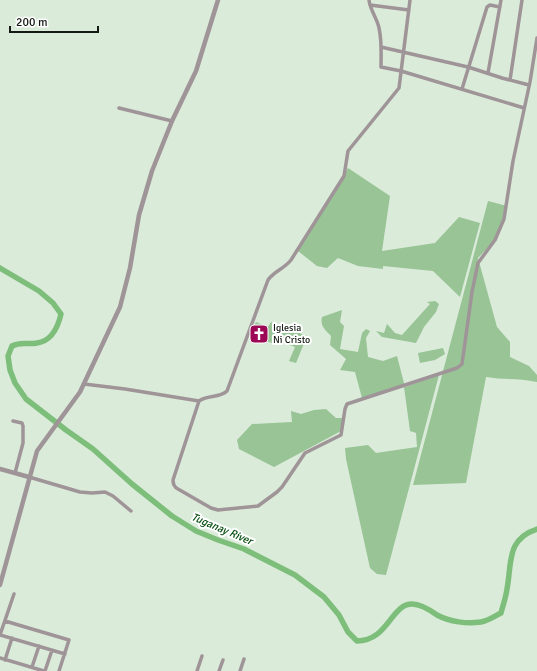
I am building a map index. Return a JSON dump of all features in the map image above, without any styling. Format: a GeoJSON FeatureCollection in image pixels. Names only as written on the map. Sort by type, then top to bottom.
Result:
{"type":"FeatureCollection","features":[{"type":"Feature","properties":{"kind":"street"},"geometry":{"type":"LineString","coordinates":[[0,585],[37,451],[48,434],[72,405],[84,384],[120,307],[130,268],[139,215],[152,171],[172,121],[196,71],[218,0]]}},
{"type":"Feature","properties":{"kind":"street"},"geometry":{"type":"LineString","coordinates":[[369,0],[379,26],[381,67],[401,71],[524,108]]}},
{"type":"Feature","properties":{"kind":"street"},"geometry":{"type":"LineString","coordinates":[[84,384],[199,401],[220,395],[227,391],[268,280],[291,260],[344,176],[348,151],[399,88],[410,0]]}},
{"type":"Feature","properties":{"kind":"street"},"geometry":{"type":"LineString","coordinates":[[488,74],[501,0]]}},
{"type":"Feature","properties":{"kind":"street"},"geometry":{"type":"LineString","coordinates":[[510,80],[522,0]]}},
{"type":"Feature","properties":{"kind":"street"},"geometry":{"type":"LineString","coordinates":[[370,5],[409,10]]}},
{"type":"Feature","properties":{"kind":"street"},"geometry":{"type":"LineString","coordinates":[[462,89],[486,7],[490,5],[500,7]]}},
{"type":"Feature","properties":{"kind":"street"},"geometry":{"type":"LineString","coordinates":[[199,401],[173,480],[175,487],[214,509],[223,510],[252,507],[258,506],[277,492],[287,481],[305,453],[339,437],[342,432],[344,413],[347,404],[461,366],[464,356],[472,292],[478,263],[495,240],[504,219],[513,161],[537,38]]}},
{"type":"Feature","properties":{"kind":"street"},"geometry":{"type":"LineString","coordinates":[[381,47],[468,67],[529,85]]}},
{"type":"Feature","properties":{"kind":"street"},"geometry":{"type":"LineString","coordinates":[[119,108],[172,121]]}},
{"type":"Feature","properties":{"kind":"street"},"geometry":{"type":"LineString","coordinates":[[13,421],[22,424],[23,426],[23,443],[15,473]]}},
{"type":"Feature","properties":{"kind":"street"},"geometry":{"type":"LineString","coordinates":[[0,469],[87,493],[105,492],[110,494],[131,511]]}},
{"type":"Feature","properties":{"kind":"street"},"geometry":{"type":"LineString","coordinates":[[14,594],[0,635],[65,654]]}},
{"type":"Feature","properties":{"kind":"street"},"geometry":{"type":"LineString","coordinates":[[5,621],[69,640],[59,671]]}},
{"type":"Feature","properties":{"kind":"street"},"geometry":{"type":"LineString","coordinates":[[5,660],[12,638]]}},
{"type":"Feature","properties":{"kind":"street"},"geometry":{"type":"LineString","coordinates":[[32,667],[39,646]]}},
{"type":"Feature","properties":{"kind":"street"},"geometry":{"type":"LineString","coordinates":[[0,658],[44,671],[52,650]]}},
{"type":"Feature","properties":{"kind":"street"},"geometry":{"type":"LineString","coordinates":[[197,671],[202,656]]}},
{"type":"Feature","properties":{"kind":"street"},"geometry":{"type":"LineString","coordinates":[[240,671],[244,659]]}},
{"type":"Feature","properties":{"kind":"street"},"geometry":{"type":"LineString","coordinates":[[220,671],[223,660]]}},
{"type":"Feature","properties":{"kind":"green space"},"geometry":{"type":"Polygon","coordinates":[[[348,168],[390,196],[382,251],[435,243],[459,217],[480,223],[460,297],[433,271],[383,266],[383,269],[358,266],[338,258],[327,268],[317,266],[298,251],[348,168]]]}},
{"type":"Feature","properties":{"kind":"green space"},"geometry":{"type":"Polygon","coordinates":[[[488,201],[507,206],[503,223],[498,235],[478,258],[497,327],[510,342],[510,357],[529,366],[537,375],[537,382],[486,377],[466,483],[413,485],[488,201]]]}},
{"type":"Feature","properties":{"kind":"green space"},"geometry":{"type":"Polygon","coordinates":[[[435,301],[439,304],[436,312],[424,327],[416,343],[382,337],[376,331],[384,333],[387,324],[395,333],[402,335],[430,304],[427,302],[435,301]]]}},
{"type":"Feature","properties":{"kind":"green space"},"geometry":{"type":"Polygon","coordinates":[[[342,310],[340,322],[344,326],[340,349],[358,352],[362,333],[366,329],[370,331],[366,338],[368,357],[383,361],[397,356],[405,387],[439,375],[386,575],[377,574],[370,568],[346,459],[345,448],[368,445],[376,453],[417,447],[416,433],[410,431],[404,387],[362,398],[355,372],[340,370],[346,359],[330,345],[331,336],[324,328],[322,317],[342,310]]]}},
{"type":"Feature","properties":{"kind":"green space"},"geometry":{"type":"Polygon","coordinates":[[[256,322],[268,327],[271,322],[307,336],[296,363],[289,361],[295,347],[278,340],[272,343],[250,335],[256,322]]]}},
{"type":"Feature","properties":{"kind":"green space"},"geometry":{"type":"Polygon","coordinates":[[[443,348],[445,354],[435,360],[420,363],[418,353],[443,348]]]}},
{"type":"Feature","properties":{"kind":"green space"},"geometry":{"type":"Polygon","coordinates":[[[326,409],[336,418],[342,418],[343,430],[274,467],[239,449],[237,440],[252,424],[292,422],[291,411],[301,414],[314,410],[326,409]]]}},
{"type":"Feature","properties":{"kind":"waterway","name":"Tuganay River"},"geometry":{"type":"LineString","coordinates":[[0,268],[39,291],[53,303],[61,314],[54,333],[47,339],[42,342],[12,346],[8,356],[10,370],[15,383],[26,399],[93,449],[132,484],[172,516],[196,531],[244,549],[295,575],[324,597],[339,615],[348,632],[357,641],[376,635],[399,610],[412,604],[422,606],[447,619],[464,623],[476,623],[489,620],[501,613],[507,592],[512,553],[520,539],[527,533],[537,529]]}},
{"type":"Feature","properties":{"kind":"place","name":"Iglesia Ni Cristo"},"geometry":{"type":"Point","coordinates":[259,334]}}]}
